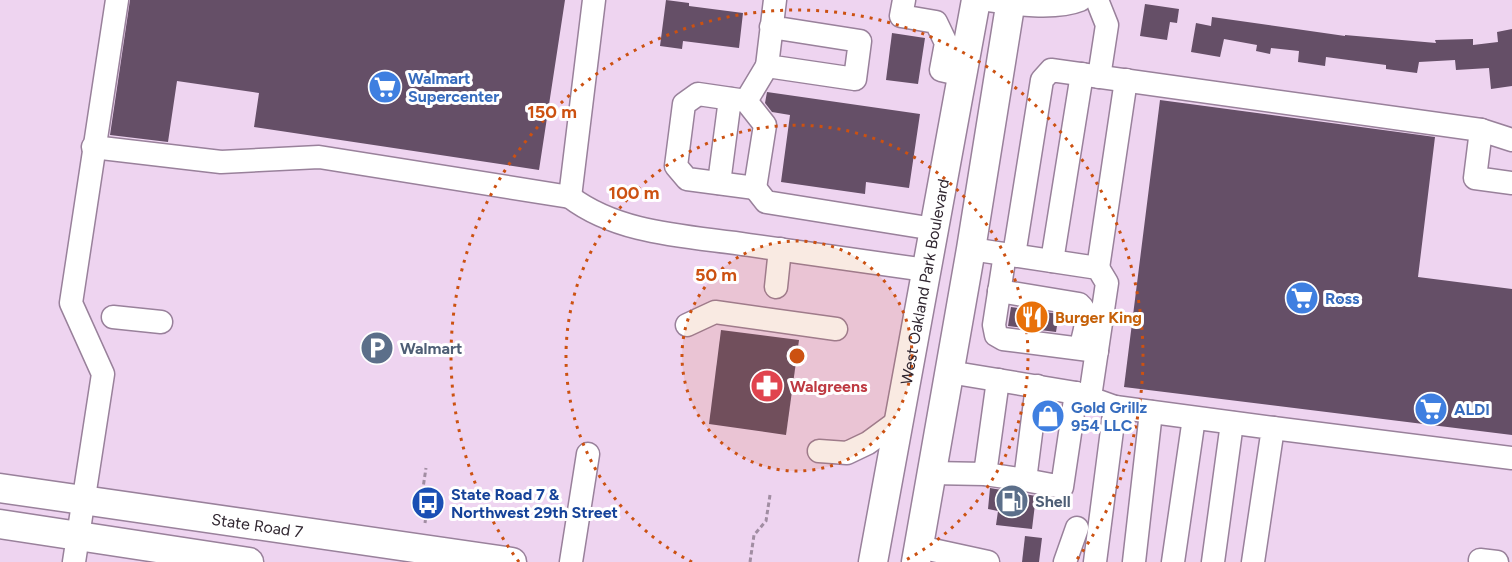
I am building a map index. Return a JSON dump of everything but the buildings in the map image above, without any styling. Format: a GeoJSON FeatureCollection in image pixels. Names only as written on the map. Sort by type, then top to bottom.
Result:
{"type":"FeatureCollection","features":[{"type":"Feature","properties":{"kind":"main road","name":"West Oakland Park Boulevard"},"geometry":{"type":"LineString","coordinates":[[873,562],[976,0]]}},
{"type":"Feature","properties":{"kind":"main road"},"geometry":{"type":"LineString","coordinates":[[917,555],[971,249],[1003,1]]}},
{"type":"Feature","properties":{"kind":"main road","name":"State Road 7"},"geometry":{"type":"LineString","coordinates":[[0,489],[512,562]]}},
{"type":"Feature","properties":{"kind":"main road"},"geometry":{"type":"LineString","coordinates":[[0,524],[76,549],[249,562]]}},
{"type":"Feature","properties":{"kind":"street"},"geometry":{"type":"LineString","coordinates":[[76,549],[103,374],[71,303],[117,0]]}},
{"type":"Feature","properties":{"kind":"street"},"geometry":{"type":"LineString","coordinates":[[570,197],[594,0]]}},
{"type":"Feature","properties":{"kind":"street"},"geometry":{"type":"LineString","coordinates":[[719,183],[738,100],[766,66],[775,0]]}},
{"type":"Feature","properties":{"kind":"street"},"geometry":{"type":"LineString","coordinates":[[904,0],[901,16],[936,22],[946,43],[941,70],[963,75]]}},
{"type":"Feature","properties":{"kind":"street"},"geometry":{"type":"LineString","coordinates":[[1003,1],[1053,5],[1080,0]]}},
{"type":"Feature","properties":{"kind":"street"},"geometry":{"type":"LineString","coordinates":[[1052,261],[1090,75],[1107,25],[1097,0]]}},
{"type":"Feature","properties":{"kind":"street"},"geometry":{"type":"LineString","coordinates":[[766,66],[855,79],[860,41],[771,27]]}},
{"type":"Feature","properties":{"kind":"street"},"geometry":{"type":"LineString","coordinates":[[1089,350],[1003,339],[996,335],[994,325],[1042,80],[1051,70],[1481,130],[1512,140]]}},
{"type":"Feature","properties":{"kind":"street"},"geometry":{"type":"LineString","coordinates":[[931,473],[985,474],[1062,487],[1083,395],[1089,350],[1107,283],[1098,268],[1126,80]]}},
{"type":"Feature","properties":{"kind":"street"},"geometry":{"type":"LineString","coordinates":[[755,188],[765,125],[738,100],[698,94],[684,104],[676,166],[687,179],[755,188],[766,202],[934,229]]}},
{"type":"Feature","properties":{"kind":"street"},"geometry":{"type":"LineString","coordinates":[[1481,130],[1474,178],[1512,183]]}},
{"type":"Feature","properties":{"kind":"street"},"geometry":{"type":"LineString","coordinates":[[93,147],[221,162],[319,157],[570,197],[578,204],[617,223],[661,232],[926,270]]}},
{"type":"Feature","properties":{"kind":"street"},"geometry":{"type":"LineString","coordinates":[[776,287],[780,249]]}},
{"type":"Feature","properties":{"kind":"street"},"geometry":{"type":"LineString","coordinates":[[971,249],[1098,268]]}},
{"type":"Feature","properties":{"kind":"street"},"geometry":{"type":"LineString","coordinates":[[999,291],[1079,304],[1085,309],[1087,316],[1089,350]]}},
{"type":"Feature","properties":{"kind":"street"},"geometry":{"type":"LineString","coordinates":[[687,325],[715,312],[836,329]]}},
{"type":"Feature","properties":{"kind":"street"},"geometry":{"type":"LineString","coordinates":[[113,316],[160,322]]}},
{"type":"Feature","properties":{"kind":"street"},"geometry":{"type":"LineString","coordinates":[[949,372],[1083,395],[1115,407],[1512,458]]}},
{"type":"Feature","properties":{"kind":"street"},"geometry":{"type":"LineString","coordinates":[[985,474],[998,380]]}},
{"type":"Feature","properties":{"kind":"street"},"geometry":{"type":"LineString","coordinates":[[1025,480],[1037,386]]}},
{"type":"Feature","properties":{"kind":"street"},"geometry":{"type":"LineString","coordinates":[[1095,562],[1115,407]]}},
{"type":"Feature","properties":{"kind":"street"},"geometry":{"type":"LineString","coordinates":[[1134,562],[1151,412]]}},
{"type":"Feature","properties":{"kind":"street"},"geometry":{"type":"LineString","coordinates":[[1173,562],[1194,418]]}},
{"type":"Feature","properties":{"kind":"street"},"geometry":{"type":"LineString","coordinates":[[819,451],[848,453],[868,443],[898,422]]}},
{"type":"Feature","properties":{"kind":"street"},"geometry":{"type":"LineString","coordinates":[[1213,562],[1232,423]]}},
{"type":"Feature","properties":{"kind":"street"},"geometry":{"type":"LineString","coordinates":[[1253,562],[1273,428]]}},
{"type":"Feature","properties":{"kind":"street"},"geometry":{"type":"LineString","coordinates":[[571,562],[588,454]]}},
{"type":"Feature","properties":{"kind":"street"},"geometry":{"type":"LineString","coordinates":[[1065,562],[1077,528]]}},
{"type":"Feature","properties":{"kind":"street"},"geometry":{"type":"LineString","coordinates":[[917,555],[988,562]]}},
{"type":"Feature","properties":{"kind":"path"},"geometry":{"type":"LineString","coordinates":[[425,523],[427,509],[420,508],[426,468]]}},
{"type":"Feature","properties":{"kind":"path"},"geometry":{"type":"LineString","coordinates":[[750,562],[754,535],[766,522],[770,495]]}},
{"type":"Feature","properties":{"kind":"place","name":"Walmart Supercenter"},"geometry":{"type":"Point","coordinates":[385,87]}},
{"type":"Feature","properties":{"kind":"place","name":"Ross"},"geometry":{"type":"Point","coordinates":[1302,298]}},
{"type":"Feature","properties":{"kind":"place","name":"Burger King"},"geometry":{"type":"Point","coordinates":[1032,317]}},
{"type":"Feature","properties":{"kind":"place","name":"Walmart"},"geometry":{"type":"Point","coordinates":[377,348]}},
{"type":"Feature","properties":{"kind":"place","name":"Walgreens"},"geometry":{"type":"Point","coordinates":[767,386]}},
{"type":"Feature","properties":{"kind":"place","name":"ALDI"},"geometry":{"type":"Point","coordinates":[1431,409]}},
{"type":"Feature","properties":{"kind":"place","name":"Gold Grillz 954 LLC"},"geometry":{"type":"Point","coordinates":[1048,416]}},
{"type":"Feature","properties":{"kind":"place","name":"Shell"},"geometry":{"type":"Point","coordinates":[1012,501]}},
{"type":"Feature","properties":{"kind":"place","name":"State Road 7 & Northwest 29th Street"},"geometry":{"type":"Point","coordinates":[428,503]}}]}
